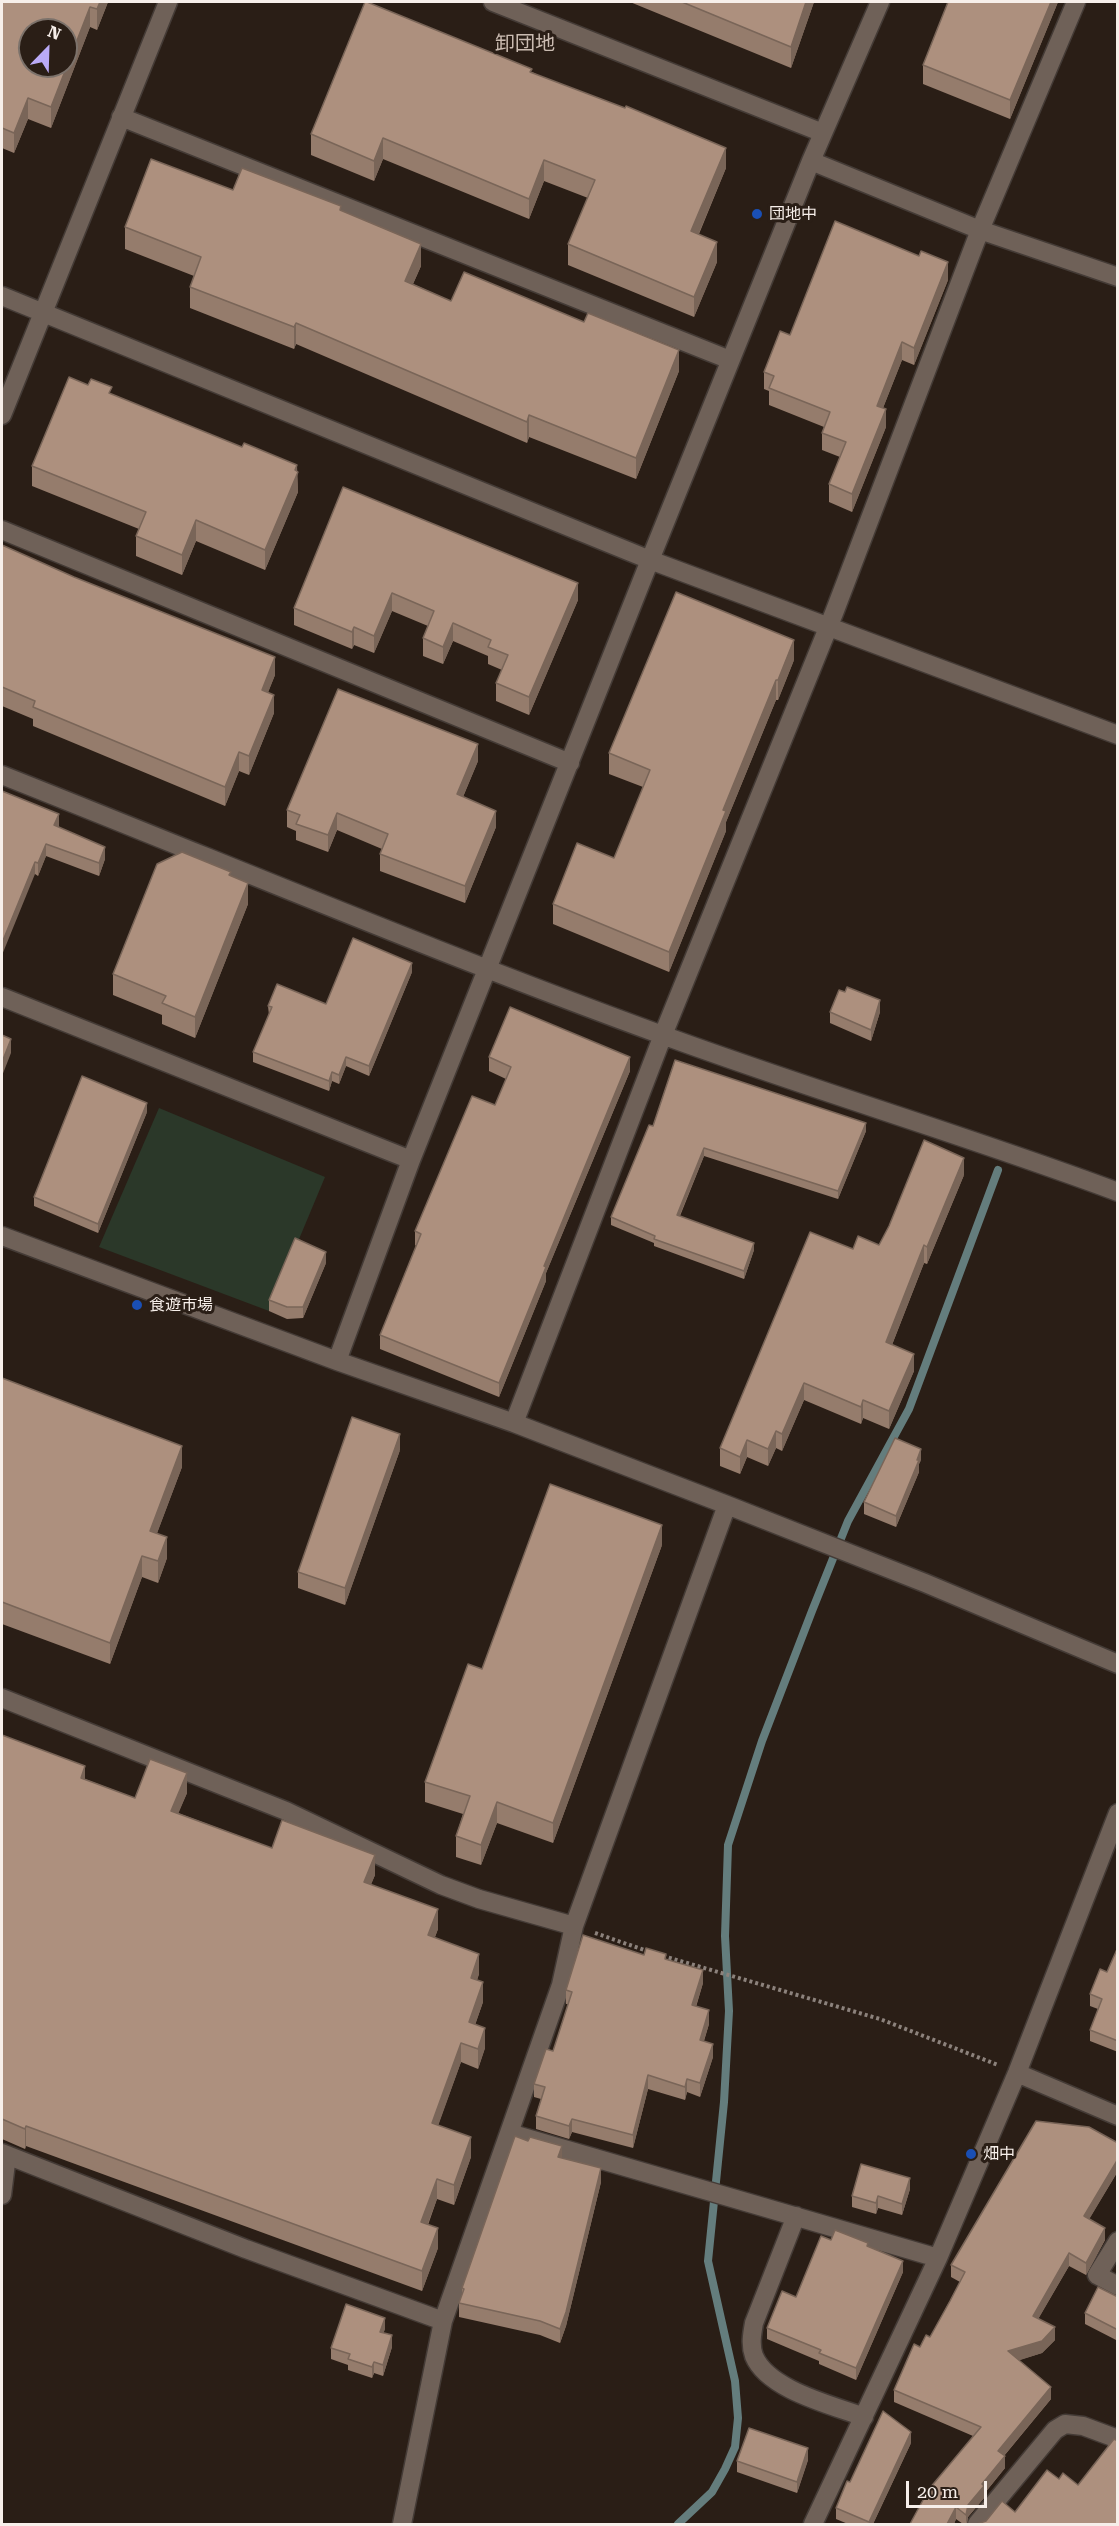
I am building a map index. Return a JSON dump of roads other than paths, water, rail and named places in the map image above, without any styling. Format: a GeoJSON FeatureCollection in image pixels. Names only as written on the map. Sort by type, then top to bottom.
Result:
{"type":"FeatureCollection","features":[{"type":"Feature","properties":{"kind":"street"},"geometry":{"type":"LineString","coordinates":[[2,415],[168,2]]}},
{"type":"Feature","properties":{"kind":"street"},"geometry":{"type":"LineString","coordinates":[[493,2],[823,133]]}},
{"type":"Feature","properties":{"kind":"street"},"geometry":{"type":"LineString","coordinates":[[337,1361],[411,1160],[650,560],[811,160],[880,2]]}},
{"type":"Feature","properties":{"kind":"street"},"geometry":{"type":"LineString","coordinates":[[514,1423],[663,1035],[828,628],[981,230],[1076,2]]}},
{"type":"Feature","properties":{"kind":"street"},"geometry":{"type":"LineString","coordinates":[[121,117],[730,360]]}},
{"type":"Feature","properties":{"kind":"street"},"geometry":{"type":"LineString","coordinates":[[811,160],[981,230],[1118,277]]}},
{"type":"Feature","properties":{"kind":"street"},"geometry":{"type":"LineString","coordinates":[[2,296],[650,560],[1118,735]]}},
{"type":"Feature","properties":{"kind":"street"},"geometry":{"type":"LineString","coordinates":[[2,530],[570,763]]}},
{"type":"Feature","properties":{"kind":"street"},"geometry":{"type":"LineString","coordinates":[[2,775],[487,968],[663,1035],[1118,1192]]}},
{"type":"Feature","properties":{"kind":"street"},"geometry":{"type":"LineString","coordinates":[[2,996],[411,1160]]}},
{"type":"Feature","properties":{"kind":"street"},"geometry":{"type":"LineString","coordinates":[[2,1236],[337,1361],[514,1423],[728,1505],[925,1582],[1118,1664]]}},
{"type":"Feature","properties":{"kind":"street"},"geometry":{"type":"LineString","coordinates":[[402,2524],[443,2321],[561,1985],[574,1926],[728,1505]]}},
{"type":"Feature","properties":{"kind":"street"},"geometry":{"type":"LineString","coordinates":[[2,1698],[286,1811],[441,1885],[479,1899],[574,1926]]}},
{"type":"Feature","properties":{"kind":"street"},"geometry":{"type":"LineString","coordinates":[[813,2524],[938,2258],[1017,2073],[1118,1813]]}},
{"type":"Feature","properties":{"kind":"street"},"geometry":{"type":"LineString","coordinates":[[1017,2073],[1118,2116]]}},
{"type":"Feature","properties":{"kind":"street"},"geometry":{"type":"LineString","coordinates":[[509,2133],[938,2258]]}},
{"type":"Feature","properties":{"kind":"street"},"geometry":{"type":"LineString","coordinates":[[2,2195],[4,2154],[246,2249],[443,2321]]}},
{"type":"Feature","properties":{"kind":"street"},"geometry":{"type":"LineString","coordinates":[[796,2216],[754,2323],[751,2340],[754,2356],[765,2372],[794,2391],[864,2417]]}},
{"type":"Feature","properties":{"kind":"street"},"geometry":{"type":"LineString","coordinates":[[1118,2241],[1098,2275],[1118,2286]]}},
{"type":"Feature","properties":{"kind":"street"},"geometry":{"type":"LineString","coordinates":[[977,2524],[1055,2430],[1065,2424],[1083,2426],[1118,2439]]}},
{"type":"Feature","properties":{"kind":"waterway"},"geometry":{"type":"LineString","coordinates":[[678,2524],[712,2492],[735,2447],[738,2418],[735,2381],[708,2261],[724,2102],[729,2011],[725,1936],[728,1845],[762,1741],[812,1611],[848,1521],[909,1409],[998,1170]]}},
{"type":"Feature","properties":{"kind":"place","name":"団地中"},"geometry":{"type":"Point","coordinates":[757,214]}},
{"type":"Feature","properties":{"kind":"place","name":"食遊市場"},"geometry":{"type":"Point","coordinates":[137,1305]}},
{"type":"Feature","properties":{"kind":"place","name":"畑中"},"geometry":{"type":"Point","coordinates":[971,2154]}},
{"type":"Feature","properties":{"kind":"district","name":"卸団地"},"geometry":{"type":"Point","coordinates":[525,44]}}]}
